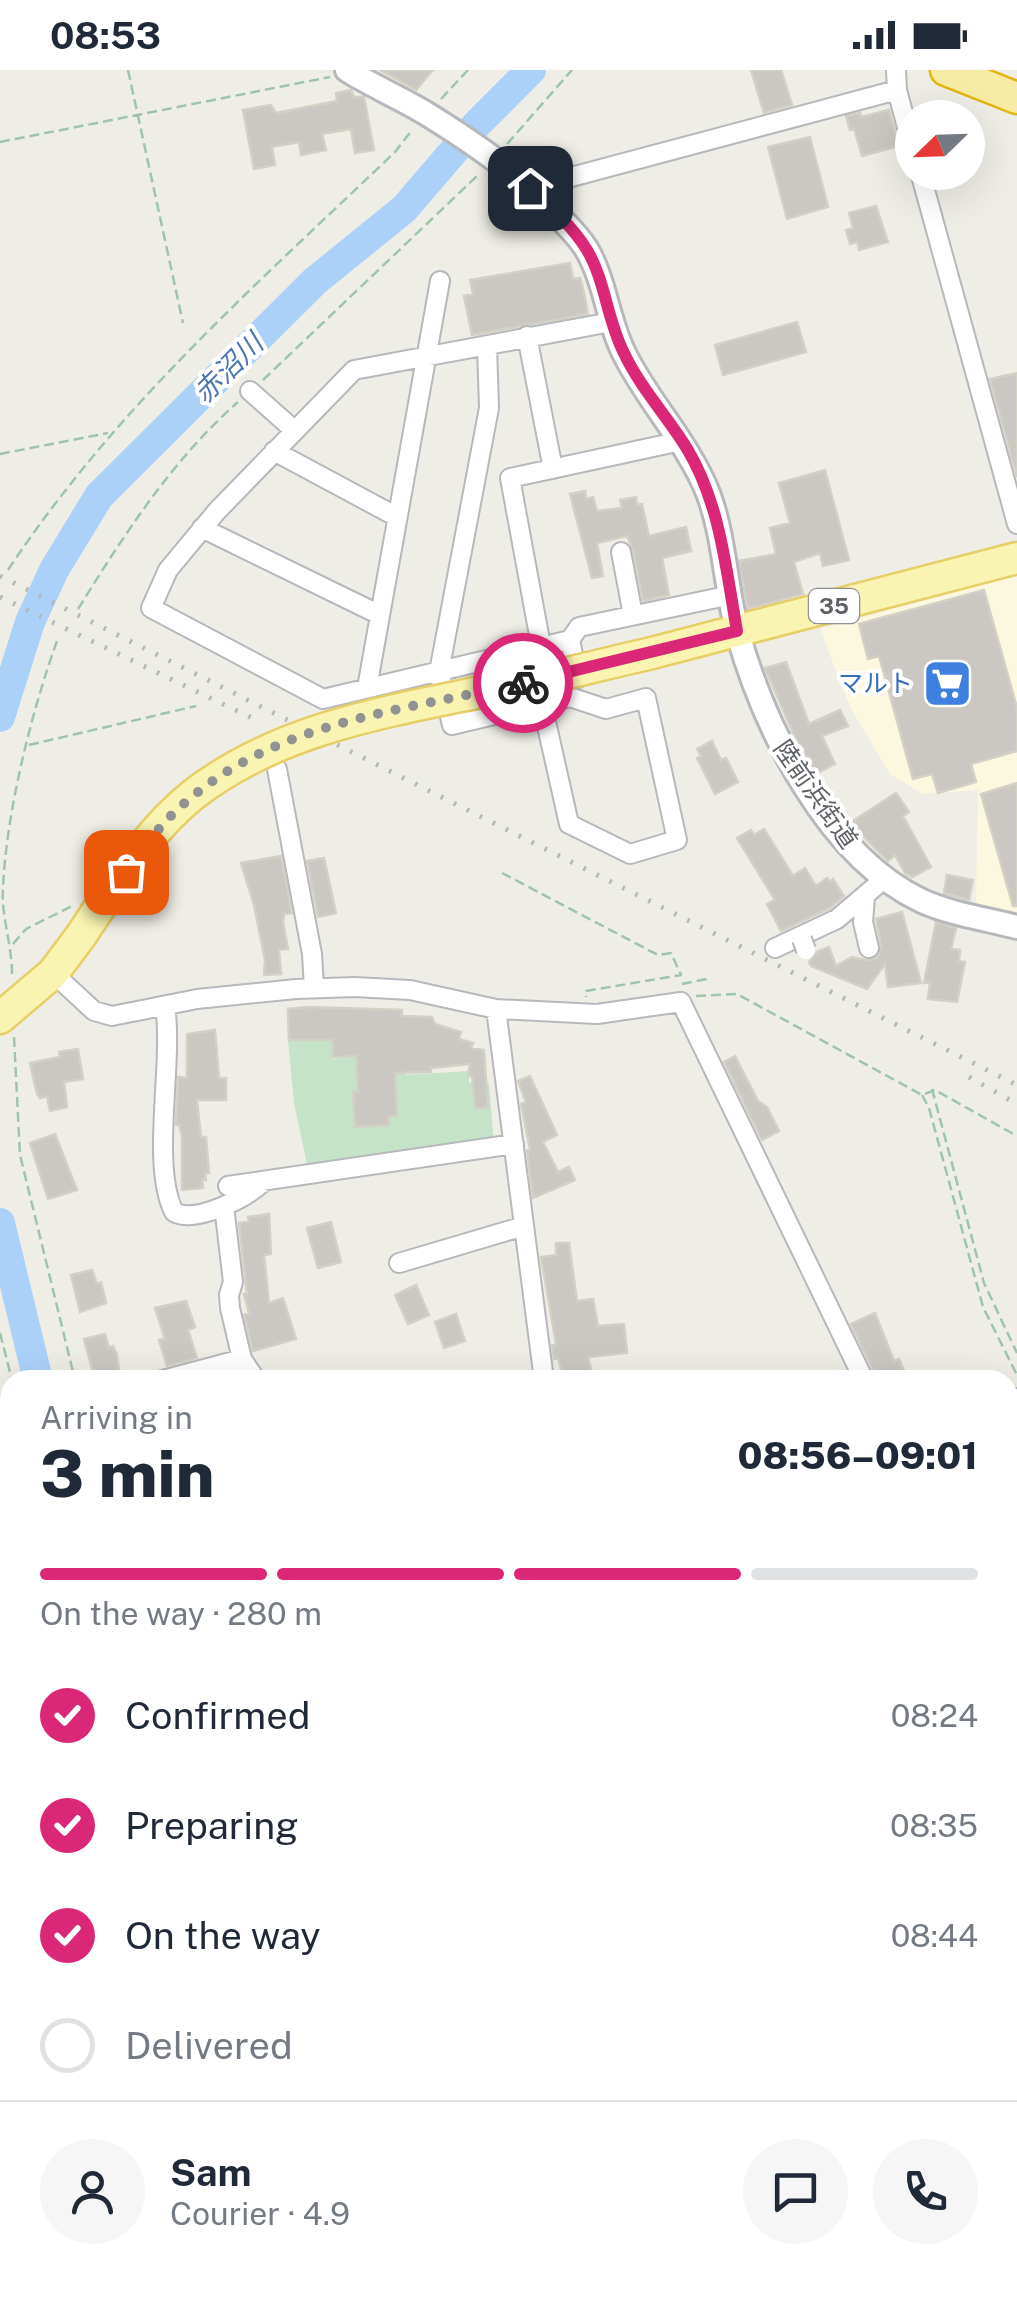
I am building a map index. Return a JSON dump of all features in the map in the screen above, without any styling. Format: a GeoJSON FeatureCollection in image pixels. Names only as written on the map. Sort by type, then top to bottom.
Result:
{"type":"FeatureCollection","features":[{"type":"Feature","properties":{"kind":"highway"},"geometry":{"type":"LineString","coordinates":[[946,70],[1017,98]]}},
{"type":"Feature","properties":{"kind":"main road","name":"35"},"geometry":{"type":"LineString","coordinates":[[7,1012],[53,973],[157,830],[182,804],[240,763],[279,743],[334,725],[652,653],[1017,558]]}},
{"type":"Feature","properties":{"kind":"street"},"geometry":{"type":"LineString","coordinates":[[896,70],[900,100]]}},
{"type":"Feature","properties":{"kind":"street","name":"陸前浜街道"},"geometry":{"type":"LineString","coordinates":[[349,71],[494,157],[530,188],[588,252],[610,322],[627,360],[681,441],[712,507],[737,631],[765,717],[780,748],[840,832],[884,878],[926,903],[1017,927]]}},
{"type":"Feature","properties":{"kind":"street"},"geometry":{"type":"LineString","coordinates":[[530,188],[897,90]]}},
{"type":"Feature","properties":{"kind":"street"},"geometry":{"type":"LineString","coordinates":[[925,190],[1017,524]]}},
{"type":"Feature","properties":{"kind":"street"},"geometry":{"type":"LineString","coordinates":[[368,688],[440,281]]}},
{"type":"Feature","properties":{"kind":"street"},"geometry":{"type":"LineString","coordinates":[[610,322],[354,370],[202,528],[168,570],[151,608],[323,699],[570,640],[579,627],[731,596]]}},
{"type":"Feature","properties":{"kind":"street"},"geometry":{"type":"LineString","coordinates":[[527,336],[553,469]]}},
{"type":"Feature","properties":{"kind":"street"},"geometry":{"type":"LineString","coordinates":[[487,346],[489,408],[439,672],[452,726],[542,704],[570,698],[606,709],[646,698],[677,840],[630,854],[569,824],[542,704]]}},
{"type":"Feature","properties":{"kind":"street"},"geometry":{"type":"LineString","coordinates":[[250,391],[294,430]]}},
{"type":"Feature","properties":{"kind":"street"},"geometry":{"type":"LineString","coordinates":[[541,646],[510,478],[681,441]]}},
{"type":"Feature","properties":{"kind":"street"},"geometry":{"type":"LineString","coordinates":[[274,451],[397,517]]}},
{"type":"Feature","properties":{"kind":"street"},"geometry":{"type":"LineString","coordinates":[[202,528],[380,615]]}},
{"type":"Feature","properties":{"kind":"street"},"geometry":{"type":"LineString","coordinates":[[621,552],[634,615]]}},
{"type":"Feature","properties":{"kind":"street"},"geometry":{"type":"LineString","coordinates":[[570,640],[582,702]]}},
{"type":"Feature","properties":{"kind":"street"},"geometry":{"type":"LineString","coordinates":[[278,769],[312,954],[314,988]]}},
{"type":"Feature","properties":{"kind":"street"},"geometry":{"type":"LineString","coordinates":[[775,948],[803,942],[865,897],[884,878]]}},
{"type":"Feature","properties":{"kind":"street"},"geometry":{"type":"LineString","coordinates":[[865,897],[863,922],[869,948]]}},
{"type":"Feature","properties":{"kind":"street"},"geometry":{"type":"LineString","coordinates":[[53,973],[94,1011],[105,1016],[197,999],[314,988],[410,990],[496,1009],[588,1014],[681,1002],[859,1370]]}},
{"type":"Feature","properties":{"kind":"street"},"geometry":{"type":"LineString","coordinates":[[166,1006],[169,1030],[164,1109],[168,1199],[178,1215],[224,1206],[264,1182]]}},
{"type":"Feature","properties":{"kind":"street"},"geometry":{"type":"LineString","coordinates":[[496,1009],[543,1370]]}},
{"type":"Feature","properties":{"kind":"street"},"geometry":{"type":"LineString","coordinates":[[228,1186],[514,1144]]}},
{"type":"Feature","properties":{"kind":"street"},"geometry":{"type":"LineString","coordinates":[[224,1206],[233,1282],[230,1308],[242,1359],[249,1370]]}},
{"type":"Feature","properties":{"kind":"street"},"geometry":{"type":"LineString","coordinates":[[399,1263],[524,1226]]}},
{"type":"Feature","properties":{"kind":"street"},"geometry":{"type":"LineString","coordinates":[[200,1370],[242,1359]]}},
{"type":"Feature","properties":{"kind":"path"},"geometry":{"type":"LineString","coordinates":[[128,70],[183,322]]}},
{"type":"Feature","properties":{"kind":"path"},"geometry":{"type":"LineString","coordinates":[[448,92],[468,70]]}},
{"type":"Feature","properties":{"kind":"path"},"geometry":{"type":"LineString","coordinates":[[78,609],[130,526],[223,416],[494,157],[572,70]]}},
{"type":"Feature","properties":{"kind":"path"},"geometry":{"type":"LineString","coordinates":[[0,142],[349,71]]}},
{"type":"Feature","properties":{"kind":"path"},"geometry":{"type":"LineString","coordinates":[[8,570],[50,506],[110,432],[186,350],[395,152]]}},
{"type":"Feature","properties":{"kind":"path"},"geometry":{"type":"LineString","coordinates":[[0,454],[110,432]]}},
{"type":"Feature","properties":{"kind":"path"},"geometry":{"type":"LineString","coordinates":[[58,638],[27,746],[2,892],[12,946],[7,1012],[20,1156],[73,1370]]}},
{"type":"Feature","properties":{"kind":"path"},"geometry":{"type":"LineString","coordinates":[[27,746],[196,706]]}},
{"type":"Feature","properties":{"kind":"path"},"geometry":{"type":"LineString","coordinates":[[502,873],[658,955],[671,952],[681,975],[586,991],[588,1014]]}},
{"type":"Feature","properties":{"kind":"path"},"geometry":{"type":"LineString","coordinates":[[12,946],[16,936],[26,929],[72,906]]}},
{"type":"Feature","properties":{"kind":"path"},"geometry":{"type":"LineString","coordinates":[[681,1002],[696,996],[737,994],[922,1095],[929,1108],[982,1307],[1014,1370]]}},
{"type":"Feature","properties":{"kind":"path"},"geometry":{"type":"LineString","coordinates":[[922,1095],[932,1089]]}},
{"type":"Feature","properties":{"kind":"path"},"geometry":{"type":"LineString","coordinates":[[932,1089],[1017,1136]]}},
{"type":"Feature","properties":{"kind":"path"},"geometry":{"type":"LineString","coordinates":[[932,1089],[984,1283],[1017,1353]]}},
{"type":"Feature","properties":{"kind":"path"},"geometry":{"type":"LineString","coordinates":[[0,1334],[9,1370]]}},
{"type":"Feature","properties":{"kind":"shaded area"},"geometry":{"type":"Polygon","coordinates":[[[1017,575],[1017,916],[976,905],[978,790],[923,794],[890,774],[850,707],[820,629],[1017,575]]]}},
{"type":"Feature","properties":{"kind":"green space"},"geometry":{"type":"Polygon","coordinates":[[[332,1039],[334,1059],[358,1055],[407,1058],[406,1075],[469,1071],[469,1083],[489,1084],[494,1144],[308,1169],[294,1103],[288,1040],[332,1039]]]}},
{"type":"Feature","properties":{"kind":"building"},"geometry":{"type":"Polygon","coordinates":[[[380,70],[433,70],[416,90],[380,70]]]}},
{"type":"Feature","properties":{"kind":"building"},"geometry":{"type":"Polygon","coordinates":[[[751,70],[781,70],[792,105],[764,113],[751,70]]]}},
{"type":"Feature","properties":{"kind":"building"},"geometry":{"type":"Polygon","coordinates":[[[351,90],[354,97],[364,97],[374,150],[355,153],[351,129],[322,134],[326,150],[301,155],[299,142],[272,147],[275,165],[254,169],[243,110],[271,105],[276,113],[337,101],[336,93],[351,90]]]}},
{"type":"Feature","properties":{"kind":"building"},"geometry":{"type":"Polygon","coordinates":[[[889,110],[895,147],[862,156],[846,116],[860,113],[861,117],[889,110]]]}},
{"type":"Feature","properties":{"kind":"building"},"geometry":{"type":"Polygon","coordinates":[[[810,137],[828,207],[787,219],[768,147],[810,137]]]}},
{"type":"Feature","properties":{"kind":"building"},"geometry":{"type":"Polygon","coordinates":[[[876,206],[888,242],[859,250],[857,242],[850,244],[846,230],[853,228],[849,213],[876,206]]]}},
{"type":"Feature","properties":{"kind":"building"},"geometry":{"type":"Polygon","coordinates":[[[570,263],[573,279],[580,278],[588,314],[472,335],[464,296],[473,294],[470,280],[570,263]]]}},
{"type":"Feature","properties":{"kind":"building"},"geometry":{"type":"Polygon","coordinates":[[[797,322],[806,352],[723,375],[715,345],[797,322]]]}},
{"type":"Feature","properties":{"kind":"building"},"geometry":{"type":"Polygon","coordinates":[[[1017,373],[1017,477],[990,379],[1017,373]]]}},
{"type":"Feature","properties":{"kind":"building"},"geometry":{"type":"Polygon","coordinates":[[[825,470],[849,560],[823,566],[820,553],[794,562],[803,594],[748,609],[739,561],[776,554],[770,528],[790,523],[779,483],[825,470]]]}},
{"type":"Feature","properties":{"kind":"building"},"geometry":{"type":"Polygon","coordinates":[[[585,491],[586,499],[593,497],[597,511],[622,508],[620,500],[636,497],[637,505],[642,504],[649,536],[686,527],[691,551],[662,558],[669,595],[643,601],[627,536],[597,543],[603,576],[592,578],[570,494],[585,491]]]}},
{"type":"Feature","properties":{"kind":"building","name":"マルト"},"geometry":{"type":"Polygon","coordinates":[[[984,590],[1017,708],[1017,751],[971,764],[976,782],[938,793],[932,774],[913,779],[879,656],[868,659],[859,624],[984,590]]]}},
{"type":"Feature","properties":{"kind":"building"},"geometry":{"type":"Polygon","coordinates":[[[786,662],[809,724],[840,710],[848,726],[822,736],[835,764],[815,774],[765,668],[786,662]]]}},
{"type":"Feature","properties":{"kind":"building"},"geometry":{"type":"Polygon","coordinates":[[[712,741],[738,782],[715,794],[697,758],[701,756],[697,749],[712,741]]]}},
{"type":"Feature","properties":{"kind":"building"},"geometry":{"type":"Polygon","coordinates":[[[1017,783],[1017,906],[1013,906],[981,794],[1017,783]]]}},
{"type":"Feature","properties":{"kind":"building"},"geometry":{"type":"Polygon","coordinates":[[[896,793],[909,812],[903,816],[931,867],[912,877],[905,873],[895,855],[888,861],[850,823],[896,793]]]}},
{"type":"Feature","properties":{"kind":"building"},"geometry":{"type":"Polygon","coordinates":[[[764,829],[793,876],[805,868],[816,886],[827,878],[830,882],[833,879],[844,896],[830,908],[781,931],[767,904],[775,900],[737,838],[751,830],[754,835],[764,829]]]}},
{"type":"Feature","properties":{"kind":"building"},"geometry":{"type":"Polygon","coordinates":[[[281,856],[292,913],[284,914],[283,922],[288,949],[279,950],[281,974],[264,975],[265,960],[254,905],[241,863],[281,856]]]}},
{"type":"Feature","properties":{"kind":"building"},"geometry":{"type":"Polygon","coordinates":[[[324,858],[336,913],[318,917],[307,861],[324,858]]]}},
{"type":"Feature","properties":{"kind":"building"},"geometry":{"type":"Polygon","coordinates":[[[947,875],[973,880],[969,900],[944,893],[947,875]]]}},
{"type":"Feature","properties":{"kind":"building"},"geometry":{"type":"Polygon","coordinates":[[[902,912],[921,983],[888,987],[885,964],[867,989],[811,966],[809,962],[818,951],[829,947],[836,966],[852,957],[877,958],[881,946],[876,919],[902,912]]]}},
{"type":"Feature","properties":{"kind":"building"},"geometry":{"type":"Polygon","coordinates":[[[936,922],[956,928],[951,949],[960,950],[959,961],[965,962],[957,1002],[928,999],[930,982],[924,983],[936,922]]]}},
{"type":"Feature","properties":{"kind":"building"},"geometry":{"type":"Polygon","coordinates":[[[288,1009],[402,1010],[402,1016],[432,1017],[435,1024],[461,1032],[459,1039],[473,1043],[471,1048],[484,1050],[488,1108],[475,1108],[472,1076],[468,1076],[470,1064],[431,1068],[431,1072],[395,1073],[397,1116],[389,1116],[389,1125],[355,1127],[356,1056],[333,1057],[332,1040],[289,1040],[288,1009]]]}},
{"type":"Feature","properties":{"kind":"building"},"geometry":{"type":"Polygon","coordinates":[[[215,1030],[219,1078],[226,1078],[226,1100],[197,1100],[209,1173],[202,1180],[203,1188],[182,1190],[182,1136],[176,1125],[178,1077],[187,1078],[187,1034],[215,1030]]]}},
{"type":"Feature","properties":{"kind":"building"},"geometry":{"type":"Polygon","coordinates":[[[78,1049],[83,1079],[64,1082],[67,1107],[50,1111],[47,1096],[40,1098],[37,1094],[30,1063],[78,1049]]]}},
{"type":"Feature","properties":{"kind":"building"},"geometry":{"type":"Polygon","coordinates":[[[735,1056],[779,1131],[762,1140],[724,1062],[735,1056]]]}},
{"type":"Feature","properties":{"kind":"building"},"geometry":{"type":"Polygon","coordinates":[[[530,1076],[557,1135],[543,1142],[558,1172],[569,1167],[575,1180],[533,1198],[527,1150],[530,1149],[521,1104],[526,1102],[518,1081],[530,1076]]]}},
{"type":"Feature","properties":{"kind":"building"},"geometry":{"type":"Polygon","coordinates":[[[55,1134],[77,1190],[48,1199],[30,1143],[55,1134]]]}},
{"type":"Feature","properties":{"kind":"building"},"geometry":{"type":"Polygon","coordinates":[[[269,1214],[271,1254],[264,1255],[269,1303],[283,1298],[296,1339],[253,1351],[244,1315],[249,1313],[239,1223],[249,1221],[248,1217],[269,1214]]]}},
{"type":"Feature","properties":{"kind":"building"},"geometry":{"type":"Polygon","coordinates":[[[331,1222],[341,1262],[318,1268],[307,1228],[331,1222]]]}},
{"type":"Feature","properties":{"kind":"building"},"geometry":{"type":"Polygon","coordinates":[[[556,1243],[569,1243],[577,1301],[593,1299],[598,1326],[624,1324],[627,1353],[588,1357],[591,1370],[561,1370],[558,1358],[554,1359],[552,1345],[556,1344],[541,1257],[556,1255],[556,1243]]]}},
{"type":"Feature","properties":{"kind":"building"},"geometry":{"type":"Polygon","coordinates":[[[92,1270],[97,1284],[101,1282],[106,1303],[80,1312],[71,1275],[92,1270]]]}},
{"type":"Feature","properties":{"kind":"building"},"geometry":{"type":"Polygon","coordinates":[[[416,1285],[429,1315],[408,1324],[395,1295],[416,1285]]]}},
{"type":"Feature","properties":{"kind":"building"},"geometry":{"type":"Polygon","coordinates":[[[186,1301],[195,1327],[188,1330],[197,1358],[167,1366],[159,1340],[165,1339],[155,1308],[186,1301]]]}},
{"type":"Feature","properties":{"kind":"building"},"geometry":{"type":"Polygon","coordinates":[[[875,1313],[894,1361],[899,1359],[904,1370],[873,1370],[851,1324],[875,1313]]]}},
{"type":"Feature","properties":{"kind":"building"},"geometry":{"type":"Polygon","coordinates":[[[456,1314],[465,1341],[444,1348],[435,1322],[456,1314]]]}},
{"type":"Feature","properties":{"kind":"building"},"geometry":{"type":"Polygon","coordinates":[[[105,1334],[109,1348],[113,1346],[117,1355],[119,1370],[92,1370],[84,1339],[105,1334]]]}},
{"type":"Feature","properties":{"kind":"waterway","name":"赤沼川"},"geometry":{"type":"LineString","coordinates":[[0,717],[30,622],[54,570],[99,496],[315,281],[404,209],[477,124],[531,70]]}},
{"type":"Feature","properties":{"kind":"waterway","name":"赤沼川"},"geometry":{"type":"LineString","coordinates":[[0,1223],[36,1370]]}},
{"type":"Feature","properties":{"kind":"railway"},"geometry":{"type":"LineString","coordinates":[[0,576],[1017,1085]]}},
{"type":"Feature","properties":{"kind":"railway"},"geometry":{"type":"LineString","coordinates":[[0,597],[254,719]]}},
{"type":"Feature","properties":{"kind":"railway"},"geometry":{"type":"LineString","coordinates":[[969,1077],[1017,1104]]}},
{"type":"Feature","properties":{"kind":"way so far"},"geometry":{"type":"LineString","coordinates":[[126,872],[182,804],[240,763],[279,743],[346,722],[523,683]]}},
{"type":"Feature","properties":{"kind":"place","name":"マルト"},"geometry":{"type":"Point","coordinates":[948,683]}},
{"type":"Feature","properties":{"kind":"route"},"geometry":{"type":"LineString","coordinates":[[523,683],[737,631],[716,521],[687,448],[643,387],[621,348],[588,252],[530,188]]}}]}
